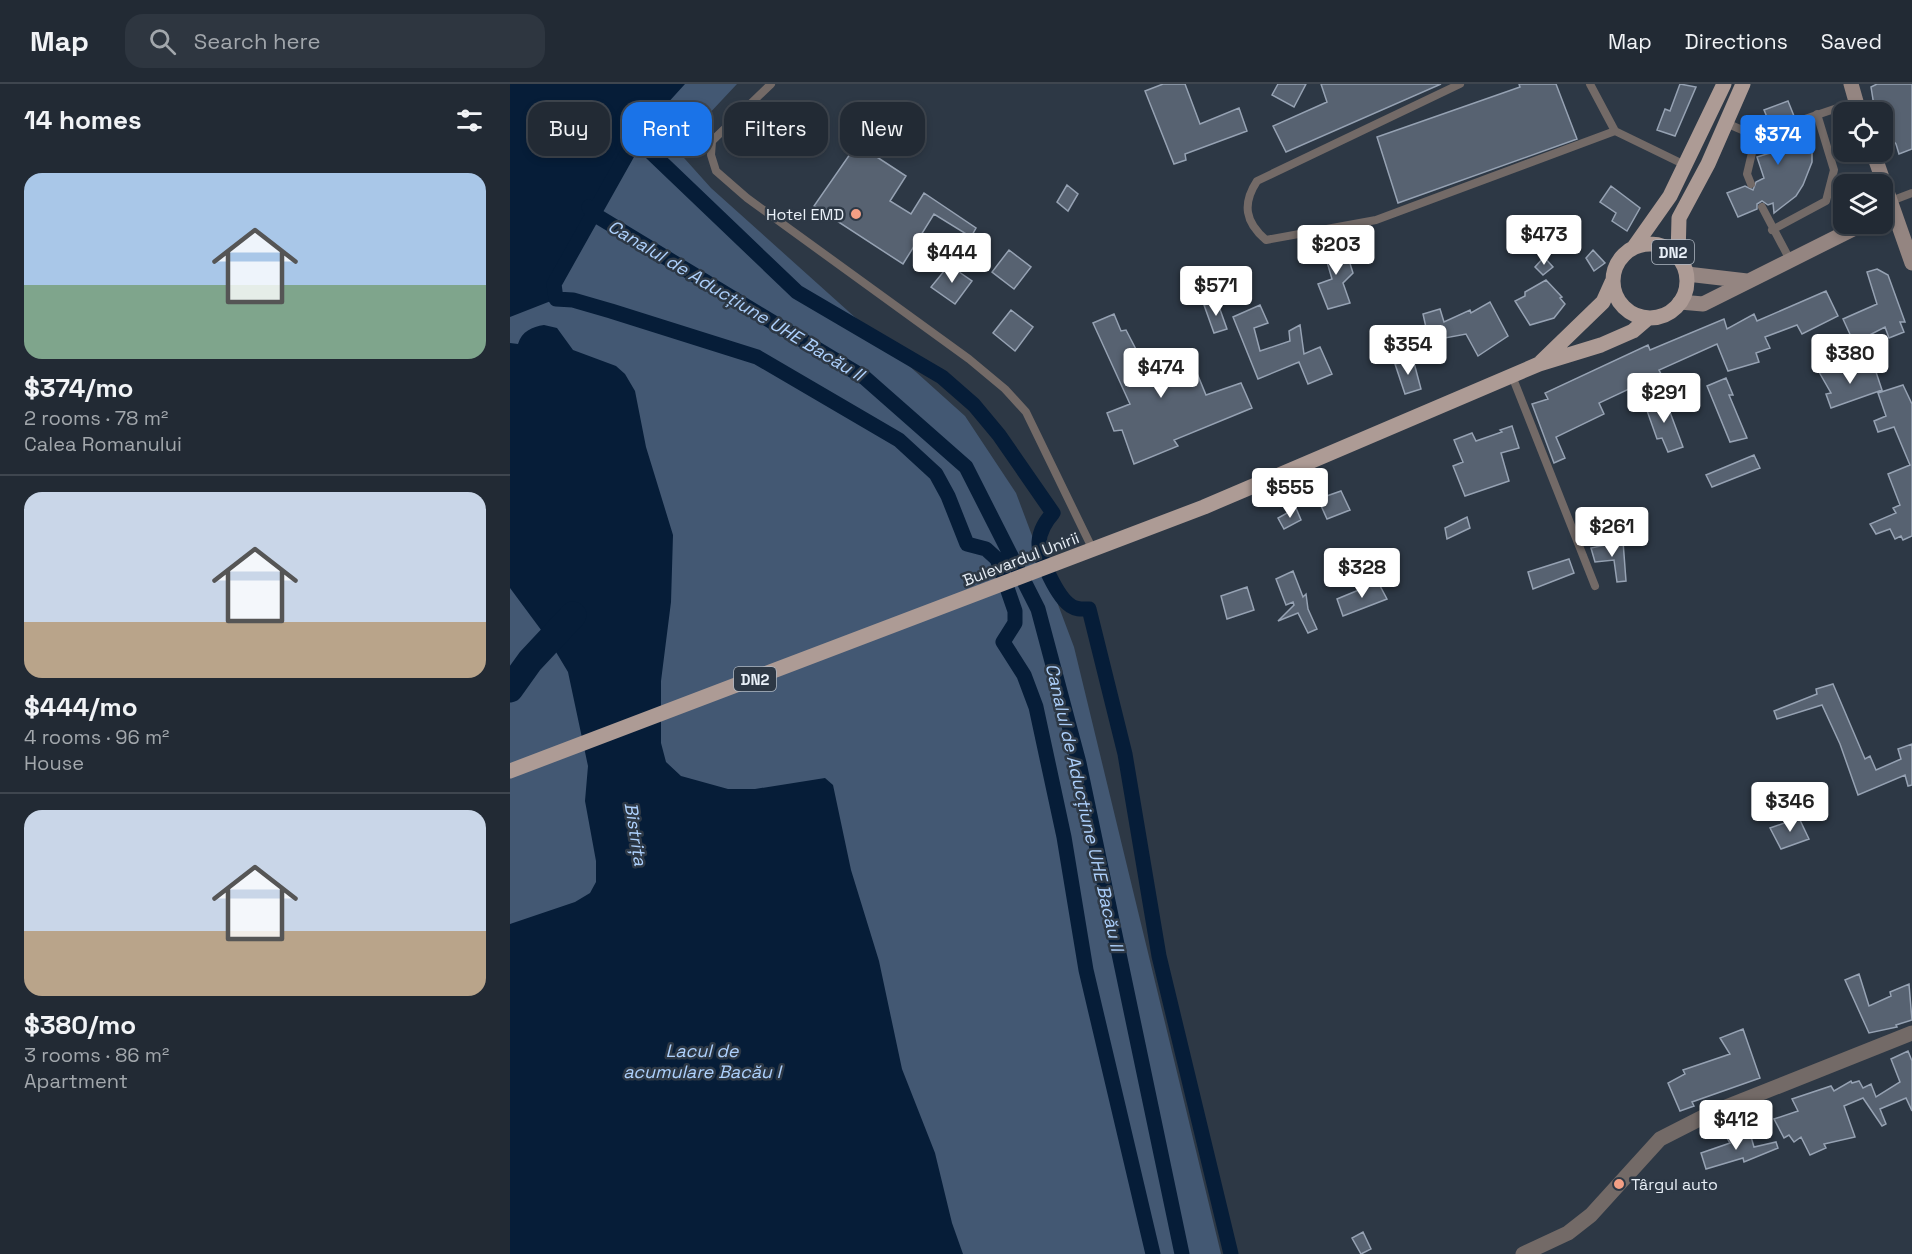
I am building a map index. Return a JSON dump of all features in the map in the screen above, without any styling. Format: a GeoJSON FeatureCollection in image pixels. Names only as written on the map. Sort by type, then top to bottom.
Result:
{"type":"FeatureCollection","features":[{"type":"Feature","properties":{"kind":"main road","name":"DN2"},"geometry":{"type":"LineString","coordinates":[[1612,282],[1618,261],[1634,247],[1670,196],[1724,84]]}},
{"type":"Feature","properties":{"kind":"main road","name":"DN2"},"geometry":{"type":"LineString","coordinates":[[1647,318],[1660,317],[1671,312],[1680,302],[1687,284],[1686,274],[1678,257],[1679,218],[1743,84]]}},
{"type":"Feature","properties":{"kind":"main road"},"geometry":{"type":"LineString","coordinates":[[1851,84],[1856,102]]}},
{"type":"Feature","properties":{"kind":"main road"},"geometry":{"type":"LineString","coordinates":[[1893,216],[1911,258]]}},
{"type":"Feature","properties":{"kind":"main road"},"geometry":{"type":"LineString","coordinates":[[1680,302],[1702,304],[1843,234]]}},
{"type":"Feature","properties":{"kind":"main road","name":"DN2"},"geometry":{"type":"LineString","coordinates":[[1634,247],[1658,245],[1678,257]]}},
{"type":"Feature","properties":{"kind":"main road"},"geometry":{"type":"LineString","coordinates":[[1686,274],[1747,281]]}},
{"type":"Feature","properties":{"kind":"main road","name":"Bulevardul Unirii"},"geometry":{"type":"LineString","coordinates":[[1539,364],[1603,302],[1612,282]]}},
{"type":"Feature","properties":{"kind":"main road"},"geometry":{"type":"LineString","coordinates":[[1612,282],[1619,302],[1636,316],[1647,318]]}},
{"type":"Feature","properties":{"kind":"main road","name":"Bulevardul Unirii"},"geometry":{"type":"LineString","coordinates":[[510,771],[1204,507],[1539,364],[1601,345],[1633,330],[1647,318]]}},
{"type":"Feature","properties":{"kind":"street"},"geometry":{"type":"LineString","coordinates":[[1523,1254],[1568,1233],[1592,1215],[1660,1139],[1711,1113],[1912,1033]]}},
{"type":"Feature","properties":{"kind":"lane"},"geometry":{"type":"LineString","coordinates":[[771,84],[712,141],[711,155],[716,171],[747,198],[969,359],[1005,388],[1026,412],[1093,550]]}},
{"type":"Feature","properties":{"kind":"lane"},"geometry":{"type":"LineString","coordinates":[[1460,84],[1257,181],[1247,196],[1248,213],[1253,229],[1266,240],[1376,220],[1615,131]]}},
{"type":"Feature","properties":{"kind":"lane"},"geometry":{"type":"LineString","coordinates":[[1590,84],[1615,131],[1685,165]]}},
{"type":"Feature","properties":{"kind":"lane"},"geometry":{"type":"LineString","coordinates":[[1796,122],[1833,111]]}},
{"type":"Feature","properties":{"kind":"lane"},"geometry":{"type":"LineString","coordinates":[[1772,230],[1826,201],[1834,170],[1817,114]]}},
{"type":"Feature","properties":{"kind":"lane"},"geometry":{"type":"LineString","coordinates":[[1726,123],[1756,136],[1772,130]]}},
{"type":"Feature","properties":{"kind":"lane"},"geometry":{"type":"LineString","coordinates":[[1751,184],[1747,174],[1756,136]]}},
{"type":"Feature","properties":{"kind":"lane"},"geometry":{"type":"LineString","coordinates":[[1893,205],[1912,193]]}},
{"type":"Feature","properties":{"kind":"lane"},"geometry":{"type":"LineString","coordinates":[[1762,207],[1772,230],[1790,260]]}},
{"type":"Feature","properties":{"kind":"lane"},"geometry":{"type":"LineString","coordinates":[[1512,376],[1595,586]]}},
{"type":"Feature","properties":{"kind":"shaded area"},"geometry":{"type":"Polygon","coordinates":[[[510,84],[737,84],[712,111],[712,102],[622,102],[622,156],[682,156],[711,188],[965,416],[1016,493],[1074,647],[1221,1254],[510,1254],[510,84]]]}},
{"type":"Feature","properties":{"kind":"water"},"geometry":{"type":"Polygon","coordinates":[[[510,84],[685,84],[669,102],[622,102],[622,156],[626,156],[552,284],[556,299],[510,317],[510,84]]]}},
{"type":"Feature","properties":{"kind":"water","name":"Lacul de acumulare Bacău I"},"geometry":{"type":"Polygon","coordinates":[[[544,325],[557,328],[573,350],[616,366],[625,374],[635,391],[646,447],[673,535],[671,602],[661,681],[661,743],[666,762],[681,776],[728,789],[755,789],[825,778],[833,785],[851,870],[879,961],[902,1069],[935,1153],[952,1223],[963,1254],[510,1254],[510,924],[575,902],[590,893],[596,882],[596,861],[585,801],[588,766],[568,672],[550,642],[510,588],[510,343],[518,344],[528,330],[544,325]]]}},
{"type":"Feature","properties":{"kind":"building"},"geometry":{"type":"Polygon","coordinates":[[[1163,84],[1185,84],[1200,124],[1239,108],[1247,131],[1185,154],[1186,160],[1174,164],[1145,91],[1163,84]]]}},
{"type":"Feature","properties":{"kind":"building"},"geometry":{"type":"Polygon","coordinates":[[[1278,84],[1306,84],[1294,107],[1272,95],[1278,84]]]}},
{"type":"Feature","properties":{"kind":"building"},"geometry":{"type":"Polygon","coordinates":[[[1321,84],[1441,84],[1286,152],[1273,126],[1327,102],[1321,84]]]}},
{"type":"Feature","properties":{"kind":"building"},"geometry":{"type":"Polygon","coordinates":[[[1519,84],[1556,84],[1577,139],[1398,203],[1377,137],[1520,87],[1519,84]]]}},
{"type":"Feature","properties":{"kind":"building"},"geometry":{"type":"Polygon","coordinates":[[[1680,84],[1696,87],[1675,136],[1657,130],[1665,109],[1670,111],[1680,84]]]}},
{"type":"Feature","properties":{"kind":"building"},"geometry":{"type":"Polygon","coordinates":[[[1877,84],[1912,84],[1912,149],[1899,154],[1893,140],[1893,102],[1873,102],[1871,87],[1877,84]]]}},
{"type":"Feature","properties":{"kind":"building"},"geometry":{"type":"Polygon","coordinates":[[[1788,101],[1794,116],[1791,124],[1798,128],[1803,139],[1810,136],[1812,162],[1803,185],[1796,196],[1774,213],[1773,203],[1768,205],[1762,201],[1757,204],[1757,209],[1738,217],[1727,193],[1745,186],[1753,190],[1756,182],[1764,178],[1757,157],[1780,150],[1774,135],[1777,127],[1770,124],[1764,110],[1788,101]]]}},
{"type":"Feature","properties":{"kind":"building"},"geometry":{"type":"Polygon","coordinates":[[[849,156],[875,156],[906,176],[890,201],[911,214],[924,193],[976,228],[971,237],[934,214],[903,264],[814,206],[849,156]]]}},
{"type":"Feature","properties":{"kind":"building"},"geometry":{"type":"Polygon","coordinates":[[[1067,185],[1078,194],[1068,211],[1057,202],[1067,185]]]}},
{"type":"Feature","properties":{"kind":"building"},"geometry":{"type":"Polygon","coordinates":[[[1611,186],[1640,208],[1627,231],[1612,221],[1616,213],[1600,202],[1611,186]]]}},
{"type":"Feature","properties":{"kind":"building"},"geometry":{"type":"Polygon","coordinates":[[[1343,241],[1353,273],[1343,283],[1350,303],[1328,309],[1318,284],[1332,279],[1323,248],[1343,241]]]}},
{"type":"Feature","properties":{"kind":"building"},"geometry":{"type":"Polygon","coordinates":[[[1009,250],[1031,267],[1014,289],[992,272],[1009,250]]]}},
{"type":"Feature","properties":{"kind":"building"},"geometry":{"type":"Polygon","coordinates":[[[1593,250],[1605,263],[1594,271],[1586,258],[1593,250]]]}},
{"type":"Feature","properties":{"kind":"building"},"geometry":{"type":"Polygon","coordinates":[[[1544,257],[1553,267],[1543,275],[1535,267],[1544,257]]]}},
{"type":"Feature","properties":{"kind":"building"},"geometry":{"type":"Polygon","coordinates":[[[949,265],[972,281],[955,304],[931,287],[949,265]]]}},
{"type":"Feature","properties":{"kind":"building"},"geometry":{"type":"Polygon","coordinates":[[[1877,269],[1888,275],[1905,322],[1900,322],[1904,332],[1889,338],[1885,327],[1854,343],[1843,319],[1877,304],[1867,272],[1877,269]]]}},
{"type":"Feature","properties":{"kind":"building"},"geometry":{"type":"Polygon","coordinates":[[[1546,280],[1562,297],[1560,298],[1565,304],[1554,318],[1530,325],[1515,301],[1525,296],[1525,292],[1546,280]]]}},
{"type":"Feature","properties":{"kind":"building"},"geometry":{"type":"Polygon","coordinates":[[[1826,291],[1838,316],[1802,334],[1797,325],[1765,337],[1770,348],[1756,353],[1759,362],[1728,371],[1717,344],[1659,370],[1661,374],[1599,403],[1604,414],[1556,437],[1565,458],[1554,463],[1532,404],[1548,399],[1545,393],[1648,345],[1650,350],[1724,319],[1727,329],[1754,314],[1757,321],[1826,291]]]}},
{"type":"Feature","properties":{"kind":"building"},"geometry":{"type":"Polygon","coordinates":[[[1217,301],[1227,329],[1214,333],[1204,305],[1217,301]]]}},
{"type":"Feature","properties":{"kind":"building"},"geometry":{"type":"Polygon","coordinates":[[[1490,302],[1508,336],[1478,356],[1466,334],[1429,341],[1423,314],[1440,309],[1444,322],[1470,310],[1471,313],[1490,302]]]}},
{"type":"Feature","properties":{"kind":"building"},"geometry":{"type":"Polygon","coordinates":[[[1260,305],[1268,323],[1254,328],[1260,351],[1290,341],[1289,331],[1300,325],[1304,354],[1320,347],[1332,374],[1308,384],[1299,362],[1258,379],[1233,317],[1260,305]]]}},
{"type":"Feature","properties":{"kind":"building"},"geometry":{"type":"Polygon","coordinates":[[[1011,310],[1033,327],[1015,351],[993,333],[1011,310]]]}},
{"type":"Feature","properties":{"kind":"building"},"geometry":{"type":"Polygon","coordinates":[[[1114,314],[1121,331],[1126,330],[1153,382],[1194,366],[1206,395],[1241,383],[1252,408],[1174,440],[1178,446],[1134,464],[1122,430],[1114,431],[1107,413],[1130,404],[1093,323],[1114,314]]]}},
{"type":"Feature","properties":{"kind":"building"},"geometry":{"type":"Polygon","coordinates":[[[1413,359],[1421,389],[1405,394],[1395,364],[1413,359]]]}},
{"type":"Feature","properties":{"kind":"building"},"geometry":{"type":"Polygon","coordinates":[[[1841,364],[1846,376],[1874,366],[1882,390],[1831,408],[1826,394],[1831,393],[1819,372],[1841,364]]]}},
{"type":"Feature","properties":{"kind":"building"},"geometry":{"type":"Polygon","coordinates":[[[1726,378],[1733,395],[1729,395],[1747,438],[1730,442],[1707,386],[1726,378]]]}},
{"type":"Feature","properties":{"kind":"building"},"geometry":{"type":"Polygon","coordinates":[[[1903,385],[1912,404],[1912,536],[1903,540],[1901,536],[1895,539],[1890,529],[1876,534],[1870,524],[1896,513],[1893,508],[1900,505],[1888,474],[1910,465],[1894,427],[1878,432],[1874,421],[1886,416],[1878,393],[1903,385]]]}},
{"type":"Feature","properties":{"kind":"building"},"geometry":{"type":"Polygon","coordinates":[[[1664,396],[1683,447],[1668,452],[1662,438],[1657,439],[1645,405],[1664,396]]]}},
{"type":"Feature","properties":{"kind":"building"},"geometry":{"type":"Polygon","coordinates":[[[1512,426],[1519,448],[1501,453],[1509,481],[1465,496],[1453,466],[1463,462],[1454,440],[1472,433],[1476,441],[1512,426]]]}},
{"type":"Feature","properties":{"kind":"building"},"geometry":{"type":"Polygon","coordinates":[[[1754,455],[1760,468],[1712,487],[1706,475],[1754,455]]]}},
{"type":"Feature","properties":{"kind":"building"},"geometry":{"type":"Polygon","coordinates":[[[1341,491],[1350,510],[1327,519],[1318,499],[1341,491]]]}},
{"type":"Feature","properties":{"kind":"building"},"geometry":{"type":"Polygon","coordinates":[[[1296,508],[1301,520],[1284,529],[1278,518],[1296,508]]]}},
{"type":"Feature","properties":{"kind":"building"},"geometry":{"type":"Polygon","coordinates":[[[1467,517],[1470,528],[1447,539],[1445,528],[1467,517]]]}},
{"type":"Feature","properties":{"kind":"building"},"geometry":{"type":"Polygon","coordinates":[[[1623,541],[1626,581],[1617,582],[1614,560],[1595,562],[1591,548],[1623,541]]]}},
{"type":"Feature","properties":{"kind":"building"},"geometry":{"type":"Polygon","coordinates":[[[1569,559],[1574,573],[1533,589],[1528,572],[1569,559]]]}},
{"type":"Feature","properties":{"kind":"building"},"geometry":{"type":"Polygon","coordinates":[[[1293,571],[1303,597],[1306,594],[1308,609],[1317,629],[1308,633],[1298,613],[1278,621],[1294,605],[1293,602],[1286,605],[1276,579],[1293,571]]]}},
{"type":"Feature","properties":{"kind":"building"},"geometry":{"type":"Polygon","coordinates":[[[1378,582],[1387,599],[1343,616],[1337,599],[1378,582]]]}},
{"type":"Feature","properties":{"kind":"building"},"geometry":{"type":"Polygon","coordinates":[[[1247,587],[1254,610],[1227,619],[1221,596],[1247,587]]]}},
{"type":"Feature","properties":{"kind":"building"},"geometry":{"type":"Polygon","coordinates":[[[1833,684],[1865,759],[1870,756],[1876,770],[1901,759],[1898,749],[1912,744],[1912,785],[1908,786],[1905,775],[1858,795],[1840,744],[1822,705],[1777,719],[1774,711],[1817,694],[1816,689],[1833,684]]]}},
{"type":"Feature","properties":{"kind":"building"},"geometry":{"type":"Polygon","coordinates":[[[1799,818],[1809,839],[1781,849],[1770,828],[1799,818]]]}},
{"type":"Feature","properties":{"kind":"building"},"geometry":{"type":"Polygon","coordinates":[[[1859,974],[1869,1006],[1891,996],[1890,992],[1909,984],[1912,1020],[1896,1025],[1897,1027],[1869,1033],[1845,980],[1859,974]]]}},
{"type":"Feature","properties":{"kind":"building"},"geometry":{"type":"Polygon","coordinates":[[[1743,1029],[1760,1078],[1692,1102],[1694,1106],[1680,1111],[1668,1083],[1685,1074],[1683,1070],[1730,1054],[1720,1038],[1743,1029]]]}},
{"type":"Feature","properties":{"kind":"building"},"geometry":{"type":"Polygon","coordinates":[[[1908,1051],[1912,1061],[1912,1111],[1906,1098],[1880,1109],[1886,1124],[1882,1126],[1863,1098],[1844,1106],[1855,1137],[1824,1144],[1826,1148],[1810,1155],[1801,1137],[1794,1142],[1789,1135],[1784,1138],[1774,1119],[1798,1111],[1792,1099],[1831,1086],[1834,1091],[1851,1081],[1852,1083],[1859,1081],[1863,1088],[1871,1084],[1876,1097],[1900,1082],[1891,1059],[1908,1051]]]}},
{"type":"Feature","properties":{"kind":"building"},"geometry":{"type":"Polygon","coordinates":[[[1749,1130],[1754,1147],[1776,1142],[1778,1148],[1744,1162],[1743,1158],[1706,1169],[1701,1153],[1730,1143],[1727,1138],[1749,1130]]]}},
{"type":"Feature","properties":{"kind":"building"},"geometry":{"type":"Polygon","coordinates":[[[1363,1232],[1371,1249],[1361,1254],[1352,1238],[1363,1232]]]}},
{"type":"Feature","properties":{"kind":"waterway"},"geometry":{"type":"LineString","coordinates":[[1153,1254],[1086,970],[1064,837],[1036,707],[1024,675],[1003,642],[1015,623],[1015,611],[997,559],[986,549],[967,544],[948,496],[936,474],[899,440],[757,357],[573,300],[556,299],[554,284],[636,138],[797,292],[942,377],[974,405],[999,435],[1053,513],[1042,530],[1040,549],[1050,577],[1060,595],[1075,608],[1089,609],[1125,754],[1159,956],[1231,1254]]}},
{"type":"Feature","properties":{"kind":"waterway","name":"Canalul de Aducțiune UHE Bacău II"},"geometry":{"type":"LineString","coordinates":[[589,207],[592,213],[865,378],[966,467],[1038,609],[1079,763],[1182,1254]]}},
{"type":"Feature","properties":{"kind":"waterway"},"geometry":{"type":"LineString","coordinates":[[510,689],[530,661],[573,615]]}},
{"type":"Feature","properties":{"kind":"place","name":"Hotel EMD"},"geometry":{"type":"Point","coordinates":[856,214]}},
{"type":"Feature","properties":{"kind":"place","name":"Târgul auto"},"geometry":{"type":"Point","coordinates":[1619,1184]}},
{"type":"Feature","properties":{"kind":"water label","name":"Bistrița"},"geometry":{"type":"Point","coordinates":[636,834]}}]}
